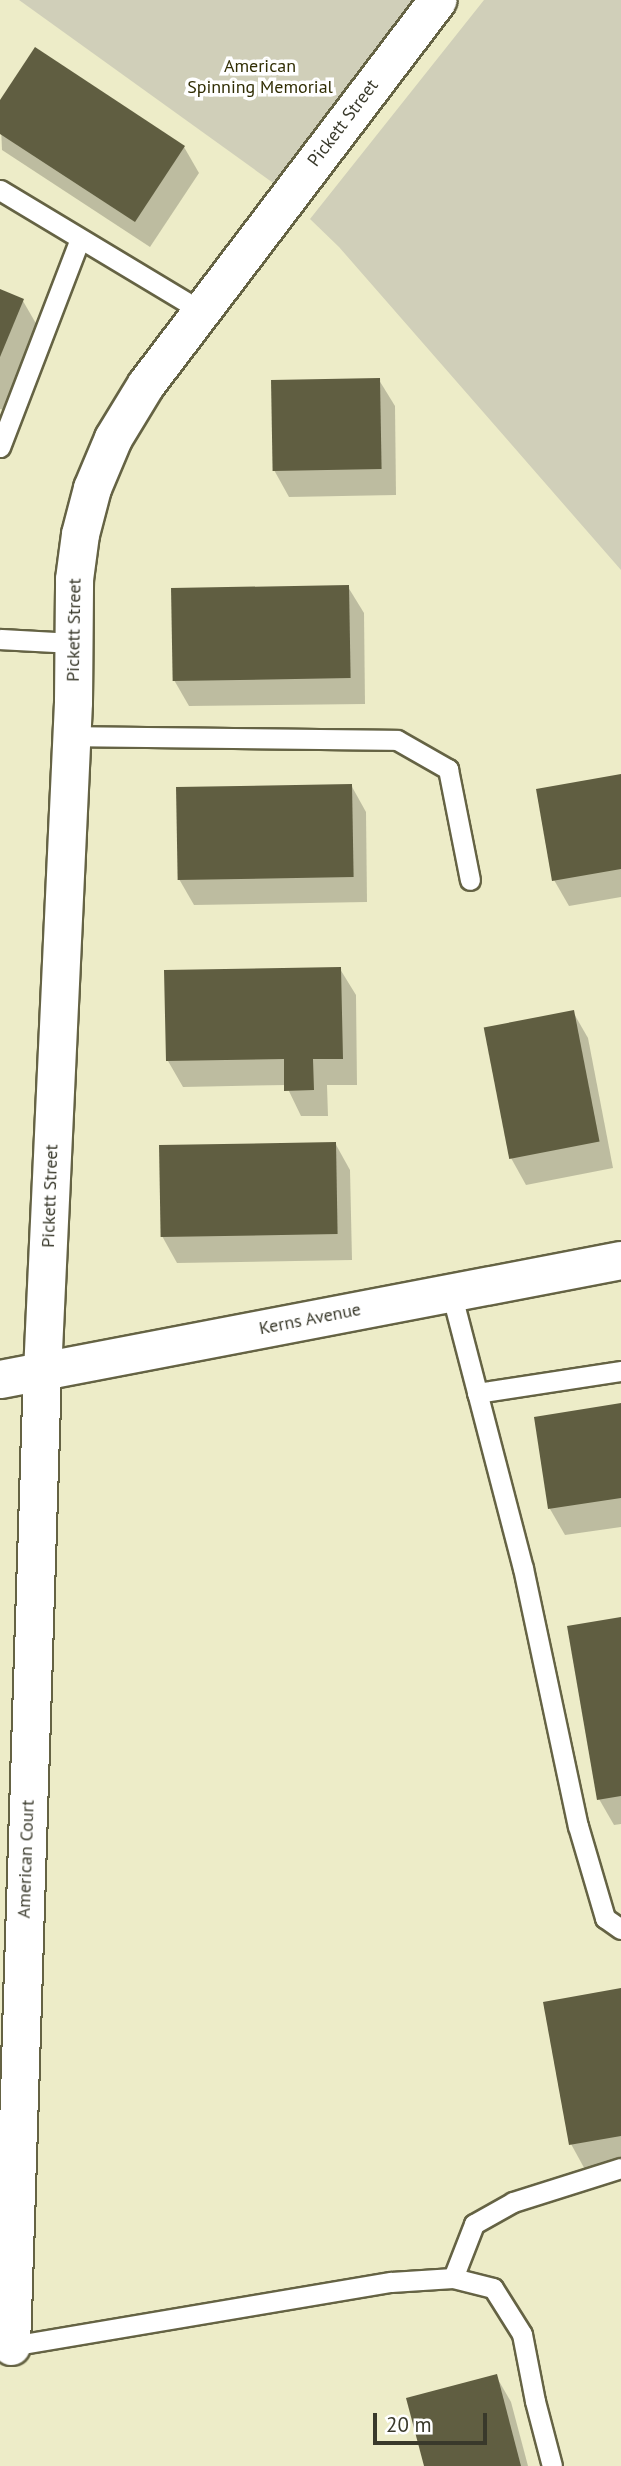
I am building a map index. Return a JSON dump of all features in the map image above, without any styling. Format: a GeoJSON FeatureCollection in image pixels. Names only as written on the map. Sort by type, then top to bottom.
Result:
{"type":"FeatureCollection","features":[{"type":"Feature","properties":{"kind":"street","name":"Pickett Street"},"geometry":{"type":"LineString","coordinates":[[42,1371],[74,579],[80,534],[92,488],[113,438],[146,384],[437,0]]}},
{"type":"Feature","properties":{"kind":"street","name":"Kerns Avenue"},"geometry":{"type":"LineString","coordinates":[[0,1379],[621,1260]]}},
{"type":"Feature","properties":{"kind":"street","name":"American Court"},"geometry":{"type":"LineString","coordinates":[[10,2346],[42,1371]]}},
{"type":"Feature","properties":{"kind":"lane"},"geometry":{"type":"LineString","coordinates":[[0,190],[201,311]]}},
{"type":"Feature","properties":{"kind":"lane"},"geometry":{"type":"LineString","coordinates":[[0,447],[80,239]]}},
{"type":"Feature","properties":{"kind":"lane"},"geometry":{"type":"LineString","coordinates":[[0,639],[73,643]]}},
{"type":"Feature","properties":{"kind":"lane"},"geometry":{"type":"LineString","coordinates":[[69,736],[397,740],[448,769],[470,880]]}},
{"type":"Feature","properties":{"kind":"lane"},"geometry":{"type":"LineString","coordinates":[[451,1292],[523,1568],[578,1826],[606,1918],[621,1928]]}},
{"type":"Feature","properties":{"kind":"lane"},"geometry":{"type":"LineString","coordinates":[[477,1393],[621,1371]]}},
{"type":"Feature","properties":{"kind":"lane"},"geometry":{"type":"LineString","coordinates":[[453,2277],[474,2224],[513,2202],[621,2168]]}},
{"type":"Feature","properties":{"kind":"lane"},"geometry":{"type":"LineString","coordinates":[[10,2346],[391,2282],[453,2277],[493,2288],[522,2333],[534,2401],[552,2466]]}},
{"type":"Feature","properties":{"kind":"green space","name":"American Spinning Memorial"},"geometry":{"type":"Polygon","coordinates":[[[19,0],[418,0],[276,185],[19,0]]]}},
{"type":"Feature","properties":{"kind":"green space"},"geometry":{"type":"Polygon","coordinates":[[[484,0],[621,0],[621,570],[339,247],[310,219],[484,0]]]}},
{"type":"Feature","properties":{"kind":"building"},"geometry":{"type":"Polygon","coordinates":[[[35,47],[185,146],[135,222],[0,134],[0,100],[35,47]]]}},
{"type":"Feature","properties":{"kind":"building"},"geometry":{"type":"Polygon","coordinates":[[[0,289],[24,299],[0,357],[0,289]]]}},
{"type":"Feature","properties":{"kind":"building"},"geometry":{"type":"Polygon","coordinates":[[[380,378],[382,469],[273,471],[271,380],[380,378]]]}},
{"type":"Feature","properties":{"kind":"building"},"geometry":{"type":"Polygon","coordinates":[[[349,585],[351,678],[173,681],[171,588],[349,585]]]}},
{"type":"Feature","properties":{"kind":"building"},"geometry":{"type":"Polygon","coordinates":[[[621,774],[621,869],[552,881],[536,789],[621,774]]]}},
{"type":"Feature","properties":{"kind":"building"},"geometry":{"type":"Polygon","coordinates":[[[352,784],[354,877],[178,880],[176,787],[352,784]]]}},
{"type":"Feature","properties":{"kind":"building"},"geometry":{"type":"Polygon","coordinates":[[[341,967],[343,1059],[313,1059],[314,1090],[284,1091],[284,1059],[166,1061],[164,970],[341,967]]]}},
{"type":"Feature","properties":{"kind":"building"},"geometry":{"type":"Polygon","coordinates":[[[574,1010],[600,1142],[509,1159],[484,1028],[574,1010]]]}},
{"type":"Feature","properties":{"kind":"building"},"geometry":{"type":"Polygon","coordinates":[[[336,1142],[338,1234],[161,1237],[159,1145],[336,1142]]]}},
{"type":"Feature","properties":{"kind":"building"},"geometry":{"type":"Polygon","coordinates":[[[621,1403],[621,1498],[548,1509],[534,1417],[621,1403]]]}},
{"type":"Feature","properties":{"kind":"building"},"geometry":{"type":"Polygon","coordinates":[[[621,1617],[621,1796],[597,1800],[567,1626],[621,1617]]]}},
{"type":"Feature","properties":{"kind":"building"},"geometry":{"type":"Polygon","coordinates":[[[621,1988],[621,2136],[569,2145],[543,2002],[621,1988]]]}},
{"type":"Feature","properties":{"kind":"building"},"geometry":{"type":"Polygon","coordinates":[[[497,2374],[521,2466],[424,2466],[406,2398],[497,2374]]]}}]}
